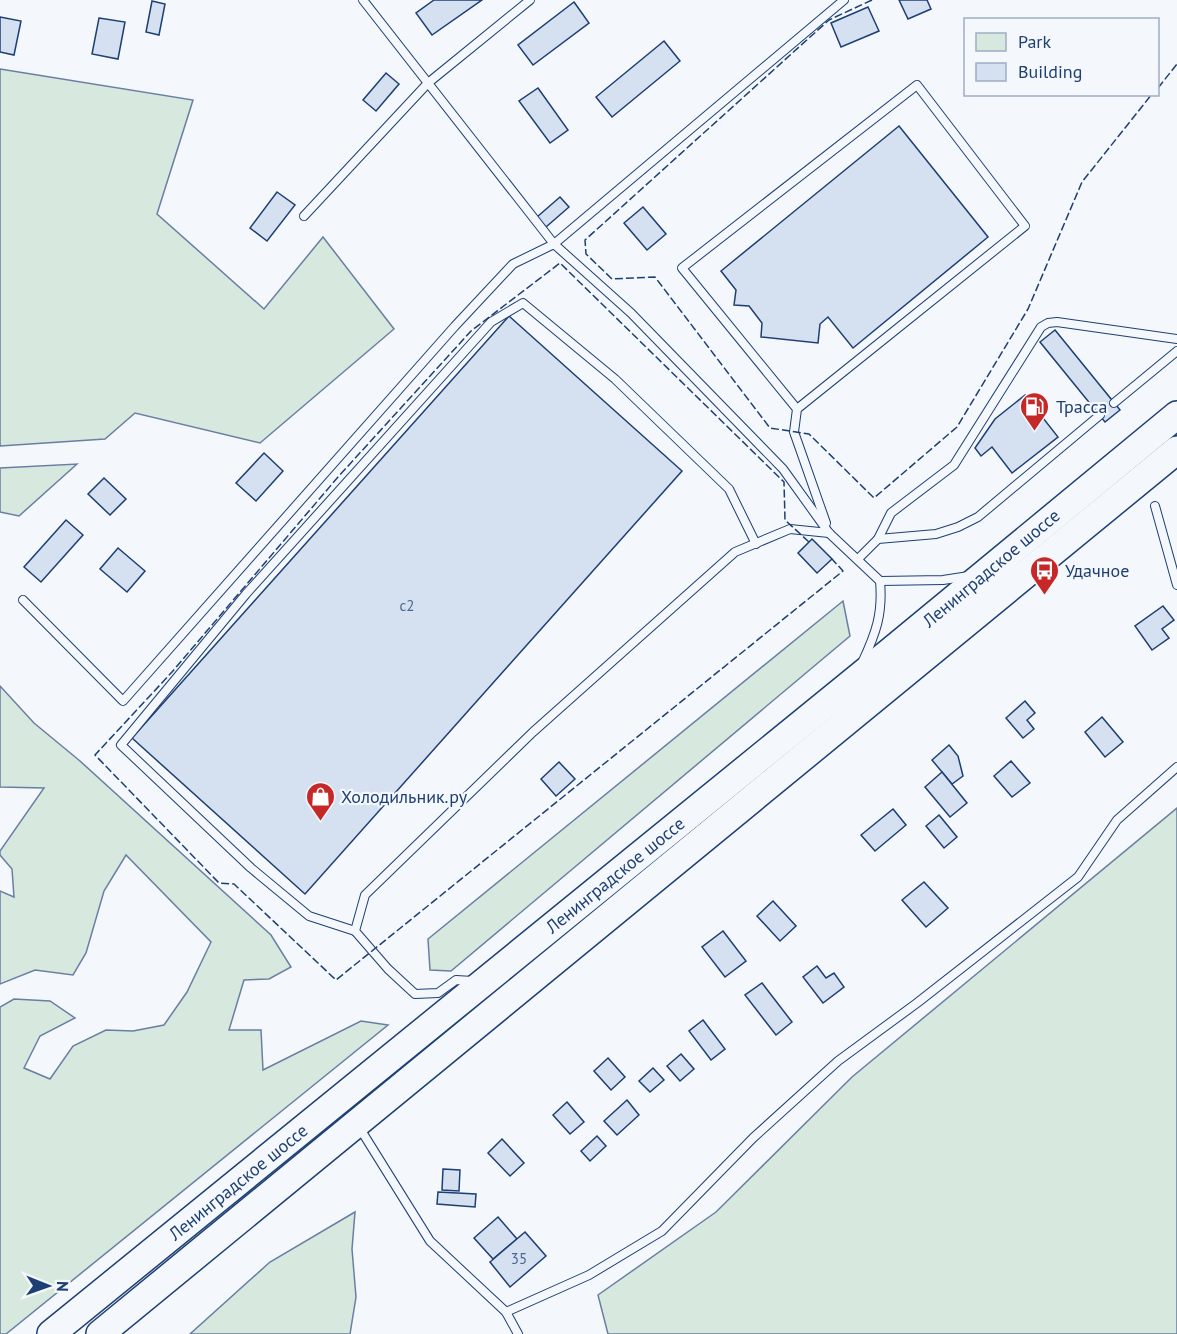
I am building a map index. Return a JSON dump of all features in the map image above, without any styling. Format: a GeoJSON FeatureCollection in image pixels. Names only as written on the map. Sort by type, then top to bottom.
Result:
{"type":"FeatureCollection","features":[{"type":"Feature","properties":{"kind":"highway","name":"Ленинградское шоссе"},"geometry":{"type":"LineString","coordinates":[[51,1334],[852,683],[1177,415]]}},
{"type":"Feature","properties":{"kind":"highway","name":"Ленинградское шоссе"},"geometry":{"type":"LineString","coordinates":[[100,1334],[1177,450]]}},
{"type":"Feature","properties":{"kind":"lane"},"geometry":{"type":"LineString","coordinates":[[363,0],[554,244],[631,313],[783,469],[830,533],[880,581],[882,604],[876,634],[852,683]]}},
{"type":"Feature","properties":{"kind":"lane"},"geometry":{"type":"LineString","coordinates":[[304,216],[428,83],[530,0]]}},
{"type":"Feature","properties":{"kind":"lane"},"geometry":{"type":"LineString","coordinates":[[23,600],[123,700],[455,326],[513,264],[554,244],[844,0]]}},
{"type":"Feature","properties":{"kind":"lane"},"geometry":{"type":"LineString","coordinates":[[797,409],[682,268],[917,85],[1025,226],[797,409],[794,432],[830,533]]}},
{"type":"Feature","properties":{"kind":"lane"},"geometry":{"type":"LineString","coordinates":[[484,982],[456,980],[438,993],[415,994],[388,969],[355,931],[309,916],[251,868],[121,745],[246,594],[491,322],[523,303],[615,379],[729,489],[756,543]]}},
{"type":"Feature","properties":{"kind":"lane"},"geometry":{"type":"LineString","coordinates":[[858,559],[878,539],[891,513],[954,465],[1041,327],[1048,322],[1177,339]]}},
{"type":"Feature","properties":{"kind":"lane"},"geometry":{"type":"LineString","coordinates":[[1114,403],[1177,351]]}},
{"type":"Feature","properties":{"kind":"lane"},"geometry":{"type":"LineString","coordinates":[[878,539],[936,534],[978,517],[1100,415]]}},
{"type":"Feature","properties":{"kind":"lane"},"geometry":{"type":"LineString","coordinates":[[1155,506],[1177,585]]}},
{"type":"Feature","properties":{"kind":"lane"},"geometry":{"type":"LineString","coordinates":[[355,931],[365,895],[533,732],[735,552],[790,529],[830,533]]}},
{"type":"Feature","properties":{"kind":"lane"},"geometry":{"type":"LineString","coordinates":[[880,581],[943,580],[986,573]]}},
{"type":"Feature","properties":{"kind":"lane"},"geometry":{"type":"LineString","coordinates":[[506,1312],[588,1275],[662,1231],[753,1138],[838,1061],[916,1004],[1078,878],[1117,820],[1177,767]]}},
{"type":"Feature","properties":{"kind":"lane"},"geometry":{"type":"LineString","coordinates":[[356,1123],[430,1241],[506,1312],[518,1334]]}},
{"type":"Feature","properties":{"kind":"green space"},"geometry":{"type":"Polygon","coordinates":[[[0,69],[193,100],[157,214],[264,309],[323,237],[394,329],[260,443],[135,413],[105,439],[0,446],[0,69]]]}},
{"type":"Feature","properties":{"kind":"green space"},"geometry":{"type":"Polygon","coordinates":[[[77,464],[19,516],[0,512],[0,468],[77,464]]]}},
{"type":"Feature","properties":{"kind":"green space"},"geometry":{"type":"Polygon","coordinates":[[[843,601],[850,636],[451,971],[430,970],[428,939],[843,601]]]}},
{"type":"Feature","properties":{"kind":"green space"},"geometry":{"type":"Polygon","coordinates":[[[0,686],[34,723],[80,761],[271,935],[291,967],[269,979],[244,980],[229,1030],[261,1030],[263,1070],[361,1021],[388,1025],[6,1334],[0,1334],[0,1007],[14,999],[50,1001],[75,1018],[40,1036],[24,1068],[50,1079],[73,1046],[106,1030],[133,1031],[164,1025],[187,992],[211,942],[126,855],[104,891],[86,953],[73,975],[35,970],[0,984],[0,891],[14,897],[12,869],[0,855],[0,851],[44,788],[0,787],[0,686]]]}},
{"type":"Feature","properties":{"kind":"green space"},"geometry":{"type":"Polygon","coordinates":[[[1177,808],[1177,1334],[608,1334],[598,1295],[716,1212],[852,1077],[1177,808]]]}},
{"type":"Feature","properties":{"kind":"green space"},"geometry":{"type":"Polygon","coordinates":[[[355,1212],[352,1249],[356,1297],[350,1334],[190,1334],[270,1262],[355,1212]]]}},
{"type":"Feature","properties":{"kind":"building"},"geometry":{"type":"Polygon","coordinates":[[[434,0],[482,0],[432,35],[416,13],[434,0]]]}},
{"type":"Feature","properties":{"kind":"building"},"geometry":{"type":"Polygon","coordinates":[[[899,0],[927,0],[931,9],[908,19],[899,0]]]}},
{"type":"Feature","properties":{"kind":"building"},"geometry":{"type":"Polygon","coordinates":[[[152,1],[165,4],[159,35],[146,32],[152,1]]]}},
{"type":"Feature","properties":{"kind":"building"},"geometry":{"type":"Polygon","coordinates":[[[574,2],[589,23],[533,65],[518,45],[574,2]]]}},
{"type":"Feature","properties":{"kind":"building"},"geometry":{"type":"Polygon","coordinates":[[[868,7],[879,31],[841,47],[831,23],[868,7]]]}},
{"type":"Feature","properties":{"kind":"building"},"geometry":{"type":"Polygon","coordinates":[[[0,17],[21,21],[14,55],[0,52],[0,17]]]}},
{"type":"Feature","properties":{"kind":"building"},"geometry":{"type":"Polygon","coordinates":[[[99,18],[125,22],[118,59],[92,54],[99,18]]]}},
{"type":"Feature","properties":{"kind":"building"},"geometry":{"type":"Polygon","coordinates":[[[664,41],[680,61],[612,117],[596,97],[664,41]]]}},
{"type":"Feature","properties":{"kind":"building"},"geometry":{"type":"Polygon","coordinates":[[[386,73],[399,84],[376,111],[363,100],[386,73]]]}},
{"type":"Feature","properties":{"kind":"building"},"geometry":{"type":"Polygon","coordinates":[[[538,88],[568,130],[550,143],[519,101],[538,88]]]}},
{"type":"Feature","properties":{"kind":"building"},"geometry":{"type":"Polygon","coordinates":[[[899,126],[988,237],[853,348],[828,317],[820,324],[818,343],[761,337],[762,323],[749,306],[734,305],[736,290],[721,271],[899,126]]]}},
{"type":"Feature","properties":{"kind":"building"},"geometry":{"type":"Polygon","coordinates":[[[277,192],[295,205],[267,241],[250,228],[277,192]]]}},
{"type":"Feature","properties":{"kind":"building"},"geometry":{"type":"Polygon","coordinates":[[[560,197],[569,207],[546,227],[537,217],[560,197]]]}},
{"type":"Feature","properties":{"kind":"building"},"geometry":{"type":"Polygon","coordinates":[[[643,207],[666,234],[647,250],[624,223],[643,207]]]}},
{"type":"Feature","properties":{"kind":"building"},"geometry":{"type":"Polygon","coordinates":[[[509,316],[682,471],[305,894],[132,738],[509,316]]]}},
{"type":"Feature","properties":{"kind":"building"},"geometry":{"type":"Polygon","coordinates":[[[1055,330],[1120,410],[1105,422],[1040,342],[1055,330]]]}},
{"type":"Feature","properties":{"kind":"building"},"geometry":{"type":"Polygon","coordinates":[[[1025,395],[1058,437],[1012,473],[992,447],[981,456],[975,448],[995,419],[1025,395]]]}},
{"type":"Feature","properties":{"kind":"building"},"geometry":{"type":"Polygon","coordinates":[[[264,453],[283,471],[256,501],[236,483],[264,453]]]}},
{"type":"Feature","properties":{"kind":"building"},"geometry":{"type":"Polygon","coordinates":[[[104,478],[126,499],[110,515],[88,494],[104,478]]]}},
{"type":"Feature","properties":{"kind":"building"},"geometry":{"type":"Polygon","coordinates":[[[66,520],[83,535],[41,582],[24,567],[66,520]]]}},
{"type":"Feature","properties":{"kind":"building"},"geometry":{"type":"Polygon","coordinates":[[[812,539],[832,559],[817,573],[798,553],[812,539]]]}},
{"type":"Feature","properties":{"kind":"building"},"geometry":{"type":"Polygon","coordinates":[[[118,548],[145,571],[127,592],[100,569],[118,548]]]}},
{"type":"Feature","properties":{"kind":"building"},"geometry":{"type":"Polygon","coordinates":[[[1163,606],[1174,620],[1162,629],[1169,638],[1152,650],[1135,626],[1163,606]]]}},
{"type":"Feature","properties":{"kind":"building"},"geometry":{"type":"Polygon","coordinates":[[[1025,701],[1035,713],[1027,720],[1034,729],[1023,738],[1006,718],[1025,701]]]}},
{"type":"Feature","properties":{"kind":"building"},"geometry":{"type":"Polygon","coordinates":[[[1102,717],[1123,742],[1105,757],[1085,732],[1102,717]]]}},
{"type":"Feature","properties":{"kind":"building"},"geometry":{"type":"Polygon","coordinates":[[[949,745],[958,756],[963,776],[952,784],[932,760],[949,745]]]}},
{"type":"Feature","properties":{"kind":"building"},"geometry":{"type":"Polygon","coordinates":[[[1011,761],[1030,783],[1012,797],[994,776],[1011,761]]]}},
{"type":"Feature","properties":{"kind":"building"},"geometry":{"type":"Polygon","coordinates":[[[559,762],[575,779],[556,796],[541,779],[559,762]]]}},
{"type":"Feature","properties":{"kind":"building"},"geometry":{"type":"Polygon","coordinates":[[[942,772],[967,803],[950,817],[925,787],[942,772]]]}},
{"type":"Feature","properties":{"kind":"building"},"geometry":{"type":"Polygon","coordinates":[[[893,809],[906,825],[875,851],[861,835],[893,809]]]}},
{"type":"Feature","properties":{"kind":"building"},"geometry":{"type":"Polygon","coordinates":[[[939,815],[957,837],[944,848],[926,826],[939,815]]]}},
{"type":"Feature","properties":{"kind":"building"},"geometry":{"type":"Polygon","coordinates":[[[924,882],[948,908],[926,927],[902,900],[924,882]]]}},
{"type":"Feature","properties":{"kind":"building"},"geometry":{"type":"Polygon","coordinates":[[[773,901],[796,926],[780,941],[757,916],[773,901]]]}},
{"type":"Feature","properties":{"kind":"building"},"geometry":{"type":"Polygon","coordinates":[[[723,931],[746,961],[725,977],[702,947],[723,931]]]}},
{"type":"Feature","properties":{"kind":"building"},"geometry":{"type":"Polygon","coordinates":[[[817,966],[826,978],[834,973],[844,987],[823,1003],[803,977],[817,966]]]}},
{"type":"Feature","properties":{"kind":"building"},"geometry":{"type":"Polygon","coordinates":[[[762,983],[792,1022],[776,1035],[745,995],[762,983]]]}},
{"type":"Feature","properties":{"kind":"building"},"geometry":{"type":"Polygon","coordinates":[[[703,1020],[725,1049],[711,1060],[689,1031],[703,1020]]]}},
{"type":"Feature","properties":{"kind":"building"},"geometry":{"type":"Polygon","coordinates":[[[681,1054],[694,1069],[680,1081],[667,1066],[681,1054]]]}},
{"type":"Feature","properties":{"kind":"building"},"geometry":{"type":"Polygon","coordinates":[[[608,1058],[625,1077],[611,1090],[594,1071],[608,1058]]]}},
{"type":"Feature","properties":{"kind":"building"},"geometry":{"type":"Polygon","coordinates":[[[653,1068],[664,1080],[650,1092],[639,1081],[653,1068]]]}},
{"type":"Feature","properties":{"kind":"building"},"geometry":{"type":"Polygon","coordinates":[[[627,1100],[639,1115],[617,1135],[604,1121],[627,1100]]]}},
{"type":"Feature","properties":{"kind":"building"},"geometry":{"type":"Polygon","coordinates":[[[567,1102],[584,1122],[570,1134],[553,1115],[567,1102]]]}},
{"type":"Feature","properties":{"kind":"building"},"geometry":{"type":"Polygon","coordinates":[[[597,1136],[606,1146],[590,1161],[581,1151],[597,1136]]]}},
{"type":"Feature","properties":{"kind":"building"},"geometry":{"type":"Polygon","coordinates":[[[502,1139],[524,1163],[510,1176],[488,1153],[502,1139]]]}},
{"type":"Feature","properties":{"kind":"building"},"geometry":{"type":"Polygon","coordinates":[[[443,1169],[460,1170],[459,1191],[442,1190],[443,1169]]]}},
{"type":"Feature","properties":{"kind":"building"},"geometry":{"type":"Polygon","coordinates":[[[438,1192],[476,1194],[475,1207],[437,1204],[438,1192]]]}},
{"type":"Feature","properties":{"kind":"building"},"geometry":{"type":"Polygon","coordinates":[[[498,1217],[517,1239],[493,1259],[474,1238],[498,1217]]]}},
{"type":"Feature","properties":{"kind":"building"},"geometry":{"type":"Polygon","coordinates":[[[525,1232],[546,1256],[510,1287],[490,1262],[525,1232]]]}},
{"type":"Feature","properties":{"kind":"fence"},"geometry":{"type":"LineString","coordinates":[[872,0],[829,20],[585,240],[586,254],[612,279],[655,277],[770,428],[809,434],[874,498],[957,427],[1028,309],[1082,182],[1150,96]]}},
{"type":"Feature","properties":{"kind":"fence"},"geometry":{"type":"LineString","coordinates":[[1159,87],[1177,64]]}},
{"type":"Feature","properties":{"kind":"fence"},"geometry":{"type":"LineString","coordinates":[[809,542],[785,520],[784,482],[560,263],[471,331],[338,477],[172,672],[95,755],[219,883],[234,884],[336,980],[843,571],[832,559]]}},
{"type":"Feature","properties":{"kind":"place","name":"Трасса"},"geometry":{"type":"Point","coordinates":[1035,432]}},
{"type":"Feature","properties":{"kind":"place","name":"Удачное"},"geometry":{"type":"Point","coordinates":[1044,596]}},
{"type":"Feature","properties":{"kind":"place","name":"Холодильник.ру"},"geometry":{"type":"Point","coordinates":[320,822]}}]}
